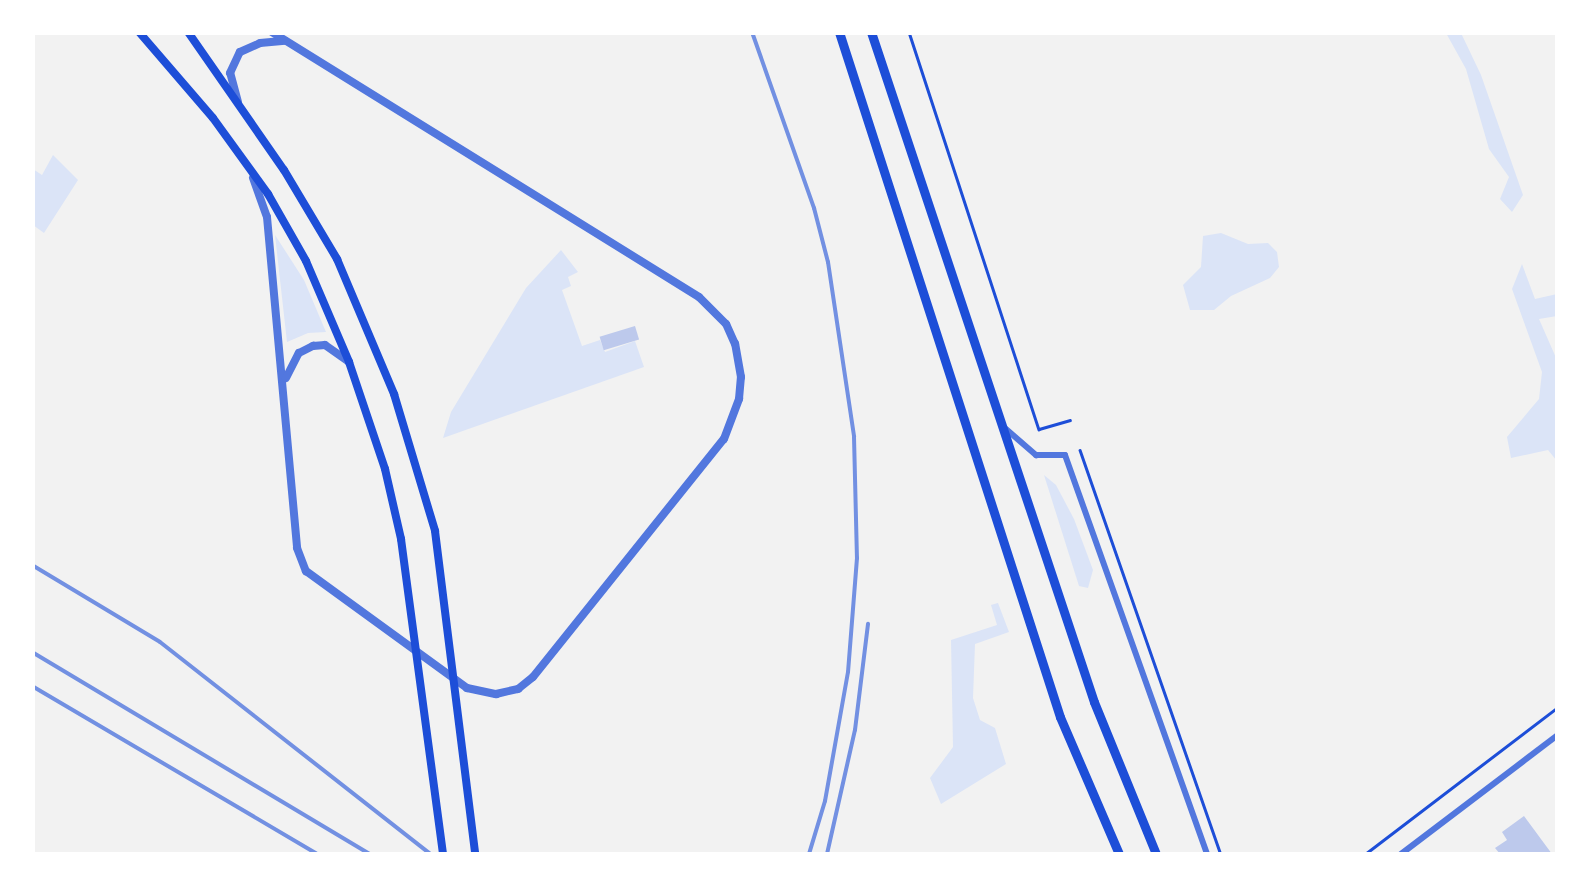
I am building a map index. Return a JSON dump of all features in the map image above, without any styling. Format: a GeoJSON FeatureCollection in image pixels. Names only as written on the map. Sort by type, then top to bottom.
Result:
{"type":"FeatureCollection","features":[{"type":"Feature","properties":{"kind":"main road"},"geometry":{"type":"LineString","coordinates":[[139,32],[245,160],[306,261],[349,362],[401,539],[443,854]]}},
{"type":"Feature","properties":{"kind":"main road"},"geometry":{"type":"LineString","coordinates":[[188,32],[238,102],[337,259],[394,394],[435,532],[475,854]]}},
{"type":"Feature","properties":{"kind":"main road"},"geometry":{"type":"LineString","coordinates":[[839,32],[1060,717],[1118,854]]}},
{"type":"Feature","properties":{"kind":"main road"},"geometry":{"type":"LineString","coordinates":[[870,32],[1094,702],[1156,854]]}},
{"type":"Feature","properties":{"kind":"street"},"geometry":{"type":"LineString","coordinates":[[245,160],[267,217],[298,548],[306,571],[467,688],[496,694],[518,689],[533,677],[706,464],[733,421],[741,377],[738,352],[726,324],[699,298],[272,32]]}},
{"type":"Feature","properties":{"kind":"street"},"geometry":{"type":"LineString","coordinates":[[238,102],[230,73],[240,52],[260,43],[287,42]]}},
{"type":"Feature","properties":{"kind":"street"},"geometry":{"type":"LineString","coordinates":[[285,382],[299,353],[313,346],[325,345],[349,362]]}},
{"type":"Feature","properties":{"kind":"street"},"geometry":{"type":"LineString","coordinates":[[1002,424],[1036,456],[1065,455],[1207,854]]}},
{"type":"Feature","properties":{"kind":"street"},"geometry":{"type":"LineString","coordinates":[[1401,854],[1558,736]]}},
{"type":"Feature","properties":{"kind":"path"},"geometry":{"type":"LineString","coordinates":[[908,32],[1038,430],[1070,420]]}},
{"type":"Feature","properties":{"kind":"path"},"geometry":{"type":"LineString","coordinates":[[1080,450],[1221,854]]}},
{"type":"Feature","properties":{"kind":"path"},"geometry":{"type":"LineString","coordinates":[[1366,854],[1558,707]]}},
{"type":"Feature","properties":{"kind":"shaded area"},"geometry":{"type":"Polygon","coordinates":[[[1446,33],[1461,33],[1481,75],[1523,195],[1512,212],[1500,199],[1509,177],[1489,149],[1466,69],[1446,33]]]}},
{"type":"Feature","properties":{"kind":"shaded area"},"geometry":{"type":"Polygon","coordinates":[[[53,155],[78,180],[44,233],[33,225],[33,169],[42,175],[53,155]]]}},
{"type":"Feature","properties":{"kind":"shaded area"},"geometry":{"type":"Polygon","coordinates":[[[1221,233],[1248,244],[1268,243],[1277,252],[1279,267],[1270,278],[1231,296],[1214,310],[1190,310],[1183,285],[1201,267],[1203,236],[1221,233]]]}},
{"type":"Feature","properties":{"kind":"shaded area"},"geometry":{"type":"Polygon","coordinates":[[[275,235],[304,280],[326,332],[308,333],[287,342],[275,235]]]}},
{"type":"Feature","properties":{"kind":"shaded area"},"geometry":{"type":"Polygon","coordinates":[[[561,250],[578,272],[568,277],[571,286],[562,290],[582,346],[600,340],[605,352],[635,341],[644,367],[443,438],[451,412],[526,288],[561,250]]]}},
{"type":"Feature","properties":{"kind":"shaded area"},"geometry":{"type":"Polygon","coordinates":[[[1522,264],[1535,299],[1557,294],[1557,316],[1539,319],[1557,360],[1557,461],[1548,450],[1511,458],[1507,437],[1539,399],[1542,372],[1512,289],[1522,264]]]}},
{"type":"Feature","properties":{"kind":"shaded area"},"geometry":{"type":"Polygon","coordinates":[[[1044,475],[1056,485],[1074,519],[1093,570],[1088,588],[1079,586],[1044,475]]]}},
{"type":"Feature","properties":{"kind":"shaded area"},"geometry":{"type":"Polygon","coordinates":[[[998,603],[1009,632],[975,644],[973,698],[980,720],[995,728],[1006,764],[941,804],[930,778],[953,747],[951,640],[997,625],[991,605],[998,603]]]}},
{"type":"Feature","properties":{"kind":"building"},"geometry":{"type":"Polygon","coordinates":[[[635,326],[639,339],[604,350],[600,337],[635,326]]]}},
{"type":"Feature","properties":{"kind":"building"},"geometry":{"type":"Polygon","coordinates":[[[1524,816],[1552,854],[1500,854],[1495,848],[1507,840],[1502,832],[1524,816]]]}},
{"type":"Feature","properties":{"kind":"railway"},"geometry":{"type":"LineString","coordinates":[[752,32],[814,208],[828,262],[854,437],[857,558],[848,672],[825,801],[809,854]]}},
{"type":"Feature","properties":{"kind":"railway"},"geometry":{"type":"LineString","coordinates":[[32,565],[160,642],[430,854]]}},
{"type":"Feature","properties":{"kind":"railway"},"geometry":{"type":"LineString","coordinates":[[827,854],[855,730],[868,624]]}},
{"type":"Feature","properties":{"kind":"railway"},"geometry":{"type":"LineString","coordinates":[[32,652],[370,854]]}},
{"type":"Feature","properties":{"kind":"railway"},"geometry":{"type":"LineString","coordinates":[[32,686],[317,854]]}}]}
